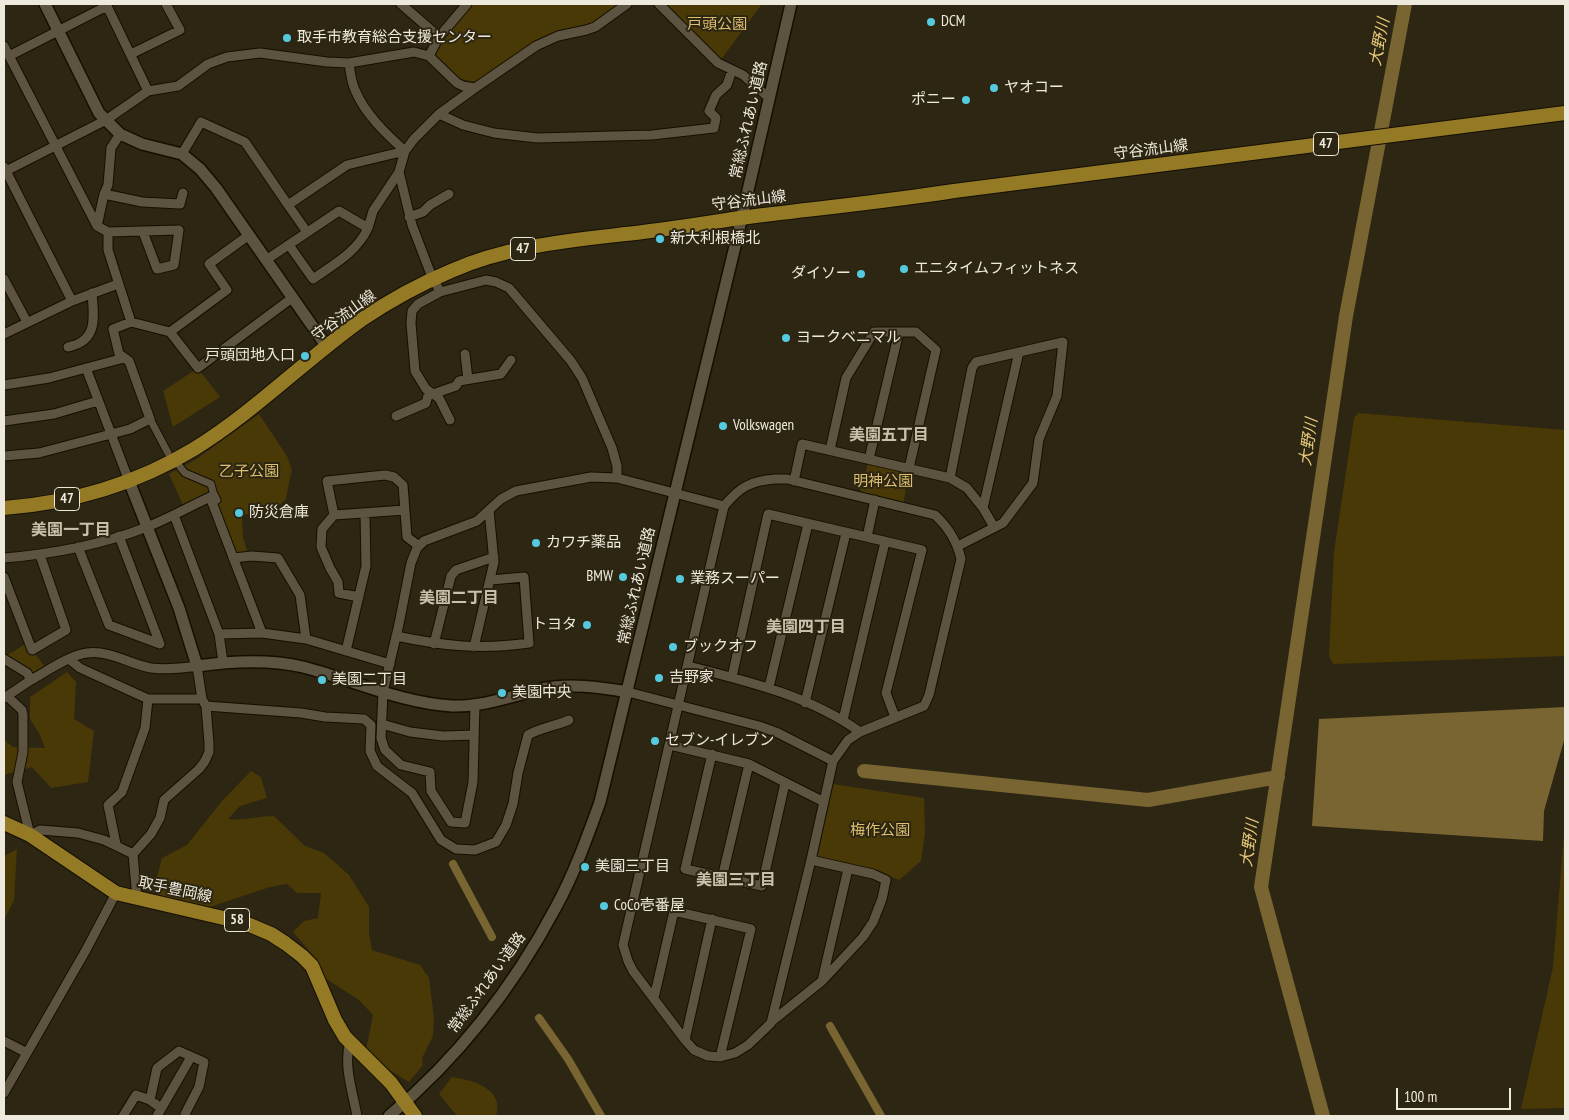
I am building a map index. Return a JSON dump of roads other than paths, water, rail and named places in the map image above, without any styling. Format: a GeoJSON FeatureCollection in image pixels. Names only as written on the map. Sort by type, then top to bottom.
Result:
{"type":"FeatureCollection","features":[{"type":"Feature","properties":{"kind":"main road","name":"守谷流山線"},"geometry":{"type":"LineString","coordinates":[[4,508],[58,501],[106,489],[129,481],[175,460],[208,440],[377,310],[433,279],[472,262],[546,244],[1565,113]]}},
{"type":"Feature","properties":{"kind":"main road","name":"取手豊岡線"},"geometry":{"type":"LineString","coordinates":[[4,823],[30,835],[116,893],[245,923],[271,934],[285,943],[312,966],[345,1037],[391,1083],[415,1116]]}},
{"type":"Feature","properties":{"kind":"street"},"geometry":{"type":"LineString","coordinates":[[45,4],[98,113],[120,134],[142,144],[182,154],[200,169],[327,347]]}},
{"type":"Feature","properties":{"kind":"street"},"geometry":{"type":"LineString","coordinates":[[131,54],[180,30],[166,4]]}},
{"type":"Feature","properties":{"kind":"street"},"geometry":{"type":"LineString","coordinates":[[401,4],[439,37]]}},
{"type":"Feature","properties":{"kind":"street"},"geometry":{"type":"LineString","coordinates":[[429,56],[439,37],[467,4]]}},
{"type":"Feature","properties":{"kind":"street"},"geometry":{"type":"LineString","coordinates":[[289,245],[313,280],[349,253],[362,240],[373,211],[400,172],[405,151],[439,114],[543,43],[558,36],[595,27],[627,4]]}},
{"type":"Feature","properties":{"kind":"street"},"geometry":{"type":"LineString","coordinates":[[659,4],[718,64],[743,75],[769,98]]}},
{"type":"Feature","properties":{"kind":"street","name":"常総ふれあい道路"},"geometry":{"type":"LineString","coordinates":[[389,1116],[406,1102],[448,1060],[497,1001],[531,952],[556,907],[578,860],[600,802],[742,218],[791,4]]}},
{"type":"Feature","properties":{"kind":"street"},"geometry":{"type":"LineString","coordinates":[[9,56],[107,5],[148,91]]}},
{"type":"Feature","properties":{"kind":"street"},"geometry":{"type":"LineString","coordinates":[[4,46],[97,226],[108,232],[179,230],[174,264],[157,269],[143,232]]}},
{"type":"Feature","properties":{"kind":"street"},"geometry":{"type":"LineString","coordinates":[[72,301],[5,170],[55,147],[106,120],[148,91],[178,86],[208,64],[227,57],[260,53],[327,62],[348,62],[414,52],[429,56],[457,83],[475,88]]}},
{"type":"Feature","properties":{"kind":"street"},"geometry":{"type":"LineString","coordinates":[[348,62],[355,90],[364,106],[388,136],[405,151]]}},
{"type":"Feature","properties":{"kind":"street"},"geometry":{"type":"LineString","coordinates":[[439,114],[463,124],[494,133],[537,138],[652,136],[714,128],[716,118],[709,111],[716,95],[727,85],[732,70]]}},
{"type":"Feature","properties":{"kind":"street"},"geometry":{"type":"LineString","coordinates":[[182,154],[201,122],[245,142],[307,232]]}},
{"type":"Feature","properties":{"kind":"street"},"geometry":{"type":"LineString","coordinates":[[97,226],[104,194],[108,185],[111,148],[120,134]]}},
{"type":"Feature","properties":{"kind":"street"},"geometry":{"type":"LineString","coordinates":[[288,205],[347,165],[405,151]]}},
{"type":"Feature","properties":{"kind":"street"},"geometry":{"type":"LineString","coordinates":[[400,172],[410,217],[433,279],[440,292]]}},
{"type":"Feature","properties":{"kind":"street"},"geometry":{"type":"LineString","coordinates":[[104,194],[142,202],[180,204],[183,194]]}},
{"type":"Feature","properties":{"kind":"street"},"geometry":{"type":"LineString","coordinates":[[410,217],[424,212],[430,205],[449,194]]}},
{"type":"Feature","properties":{"kind":"street"},"geometry":{"type":"LineString","coordinates":[[266,260],[339,211],[368,228]]}},
{"type":"Feature","properties":{"kind":"street"},"geometry":{"type":"LineString","coordinates":[[108,232],[108,250],[130,322]]}},
{"type":"Feature","properties":{"kind":"street"},"geometry":{"type":"LineString","coordinates":[[170,332],[227,290],[209,264],[248,235]]}},
{"type":"Feature","properties":{"kind":"street"},"geometry":{"type":"LineString","coordinates":[[4,279],[26,322]]}},
{"type":"Feature","properties":{"kind":"street"},"geometry":{"type":"LineString","coordinates":[[450,420],[439,398],[431,393],[415,371],[411,323],[412,311],[418,304],[440,292],[486,280],[496,282],[509,288],[571,361],[582,378],[612,448],[617,466],[617,478]]}},
{"type":"Feature","properties":{"kind":"street"},"geometry":{"type":"LineString","coordinates":[[4,334],[72,301],[118,284]]}},
{"type":"Feature","properties":{"kind":"street"},"geometry":{"type":"LineString","coordinates":[[68,347],[78,344],[89,336],[94,321],[92,293]]}},
{"type":"Feature","properties":{"kind":"street"},"geometry":{"type":"LineString","coordinates":[[212,503],[217,500],[211,484],[185,473],[150,419],[129,361],[119,354],[113,329],[130,322],[170,332],[198,368],[292,298]]}},
{"type":"Feature","properties":{"kind":"street"},"geometry":{"type":"LineString","coordinates":[[830,450],[846,378],[874,332],[916,332],[936,350],[909,468]]}},
{"type":"Feature","properties":{"kind":"street"},"geometry":{"type":"LineString","coordinates":[[869,459],[899,332]]}},
{"type":"Feature","properties":{"kind":"street"},"geometry":{"type":"LineString","coordinates":[[950,478],[972,368],[976,362],[1064,342],[1057,396],[1039,439],[1033,483],[1003,523],[958,546]]}},
{"type":"Feature","properties":{"kind":"street"},"geometry":{"type":"LineString","coordinates":[[983,508],[1019,352]]}},
{"type":"Feature","properties":{"kind":"street"},"geometry":{"type":"LineString","coordinates":[[465,354],[468,379]]}},
{"type":"Feature","properties":{"kind":"street"},"geometry":{"type":"LineString","coordinates":[[4,386],[49,378],[124,358]]}},
{"type":"Feature","properties":{"kind":"street"},"geometry":{"type":"LineString","coordinates":[[396,416],[426,403],[431,393],[456,386],[459,381],[502,374],[510,360]]}},
{"type":"Feature","properties":{"kind":"street"},"geometry":{"type":"LineString","coordinates":[[86,368],[179,608],[198,666],[209,743],[206,761],[164,800],[160,818],[151,834],[133,854],[138,899]]}},
{"type":"Feature","properties":{"kind":"street"},"geometry":{"type":"LineString","coordinates":[[4,421],[54,414],[98,401]]}},
{"type":"Feature","properties":{"kind":"street"},"geometry":{"type":"LineString","coordinates":[[4,456],[39,453],[130,429],[150,419]]}},
{"type":"Feature","properties":{"kind":"street"},"geometry":{"type":"LineString","coordinates":[[794,481],[802,444],[830,450],[950,478],[967,488],[994,526]]}},
{"type":"Feature","properties":{"kind":"street"},"geometry":{"type":"LineString","coordinates":[[334,515],[327,481],[385,475],[394,477],[403,485],[407,537],[419,546]]}},
{"type":"Feature","properties":{"kind":"street"},"geometry":{"type":"LineString","coordinates":[[474,705],[474,782],[465,823],[452,822],[431,791],[430,772],[401,765],[385,750],[381,738],[383,692],[411,564],[417,548],[424,541],[477,521],[501,499],[516,491],[584,478],[617,478],[724,506]]}},
{"type":"Feature","properties":{"kind":"street"},"geometry":{"type":"LineString","coordinates":[[771,1023],[833,761],[848,740],[860,732],[924,706],[930,695],[961,559],[958,546],[950,532],[935,515],[794,481],[756,480],[736,491],[724,506],[623,945],[624,953],[633,971],[684,1040],[694,1050],[708,1056],[720,1057],[735,1053],[748,1045],[771,1023],[822,981],[863,937],[873,922],[882,899],[886,880],[873,874],[811,860]]}},
{"type":"Feature","properties":{"kind":"street"},"geometry":{"type":"LineString","coordinates":[[4,558],[40,555],[120,536],[147,527],[210,497],[262,633]]}},
{"type":"Feature","properties":{"kind":"street"},"geometry":{"type":"LineString","coordinates":[[867,537],[875,500]]}},
{"type":"Feature","properties":{"kind":"street"},"geometry":{"type":"LineString","coordinates":[[360,597],[339,593],[338,582],[321,547],[322,529],[334,515],[405,510]]}},
{"type":"Feature","properties":{"kind":"street"},"geometry":{"type":"LineString","coordinates":[[474,647],[494,557],[489,510]]}},
{"type":"Feature","properties":{"kind":"street"},"geometry":{"type":"LineString","coordinates":[[346,651],[366,566],[365,514]]}},
{"type":"Feature","properties":{"kind":"street"},"geometry":{"type":"LineString","coordinates":[[732,677],[768,514],[922,550],[886,693],[895,717]]}},
{"type":"Feature","properties":{"kind":"street"},"geometry":{"type":"LineString","coordinates":[[174,515],[219,634],[223,662]]}},
{"type":"Feature","properties":{"kind":"street"},"geometry":{"type":"LineString","coordinates":[[769,687],[808,524]]}},
{"type":"Feature","properties":{"kind":"street"},"geometry":{"type":"LineString","coordinates":[[805,703],[846,532]]}},
{"type":"Feature","properties":{"kind":"street"},"geometry":{"type":"LineString","coordinates":[[78,547],[109,625],[160,644],[120,536]]}},
{"type":"Feature","properties":{"kind":"street"},"geometry":{"type":"LineString","coordinates":[[843,720],[885,542]]}},
{"type":"Feature","properties":{"kind":"street"},"geometry":{"type":"LineString","coordinates":[[4,577],[32,650],[66,630],[40,555]]}},
{"type":"Feature","properties":{"kind":"street"},"geometry":{"type":"LineString","coordinates":[[234,558],[252,556],[278,558],[300,595],[306,639]]}},
{"type":"Feature","properties":{"kind":"street"},"geometry":{"type":"LineString","coordinates":[[434,644],[450,576],[456,570],[494,557]]}},
{"type":"Feature","properties":{"kind":"street"},"geometry":{"type":"LineString","coordinates":[[396,636],[434,644],[474,647],[501,647],[529,643],[524,577],[490,580]]}},
{"type":"Feature","properties":{"kind":"street"},"geometry":{"type":"LineString","coordinates":[[219,634],[262,633],[306,639],[390,664]]}},
{"type":"Feature","properties":{"kind":"street"},"geometry":{"type":"LineString","coordinates":[[133,854],[116,844],[93,836],[58,830],[40,830],[30,835],[17,782],[23,752],[23,715],[22,710],[6,698],[31,680],[70,659],[86,653],[106,653],[150,668],[168,669],[223,662],[255,662],[301,667],[413,701],[433,705],[474,705],[557,687],[589,686],[628,692],[679,704],[778,733],[833,761]]}},
{"type":"Feature","properties":{"kind":"street"},"geometry":{"type":"LineString","coordinates":[[4,659],[27,673],[31,680]]}},
{"type":"Feature","properties":{"kind":"street"},"geometry":{"type":"LineString","coordinates":[[70,659],[80,668],[148,699],[204,702],[325,717],[364,719],[371,725],[370,751],[378,766],[412,793],[441,840],[456,849],[476,850],[496,842],[506,825],[513,804],[518,773],[528,735],[537,730],[568,720]]}},
{"type":"Feature","properties":{"kind":"street"},"geometry":{"type":"LineString","coordinates":[[688,666],[769,687],[843,720],[860,732]]}},
{"type":"Feature","properties":{"kind":"street"},"geometry":{"type":"LineString","coordinates":[[116,844],[108,805],[122,792],[145,728],[148,699]]}},
{"type":"Feature","properties":{"kind":"street"},"geometry":{"type":"LineString","coordinates":[[382,724],[410,732],[443,736],[474,734]]}},
{"type":"Feature","properties":{"kind":"street"},"geometry":{"type":"LineString","coordinates":[[670,745],[749,764],[824,802]]}},
{"type":"Feature","properties":{"kind":"street"},"geometry":{"type":"LineString","coordinates":[[712,754],[685,869],[762,886],[785,783]]}},
{"type":"Feature","properties":{"kind":"street"},"geometry":{"type":"LineString","coordinates":[[722,878],[749,764]]}},
{"type":"Feature","properties":{"kind":"street"},"geometry":{"type":"LineString","coordinates":[[822,981],[848,869]]}},
{"type":"Feature","properties":{"kind":"street"},"geometry":{"type":"LineString","coordinates":[[4,1093],[86,950],[116,893]]}},
{"type":"Feature","properties":{"kind":"street"},"geometry":{"type":"LineString","coordinates":[[654,998],[674,911],[751,930],[720,1057]]}},
{"type":"Feature","properties":{"kind":"street"},"geometry":{"type":"LineString","coordinates":[[684,1040],[712,920]]}},
{"type":"Feature","properties":{"kind":"street"},"geometry":{"type":"LineString","coordinates":[[4,1041],[27,1053]]}},
{"type":"Feature","properties":{"kind":"street"},"geometry":{"type":"LineString","coordinates":[[350,1042],[348,1067],[357,1116]]}},
{"type":"Feature","properties":{"kind":"street"},"geometry":{"type":"LineString","coordinates":[[150,1100],[157,1068],[179,1051],[204,1062],[200,1087],[185,1114],[186,1116]]}},
{"type":"Feature","properties":{"kind":"street"},"geometry":{"type":"LineString","coordinates":[[124,1116],[136,1095],[150,1100],[159,1112],[192,1057]]}},
{"type":"Feature","properties":{"kind":"waterway","name":"大野川"},"geometry":{"type":"LineString","coordinates":[[1323,1116],[1261,887],[1346,316],[1405,4]]}},
{"type":"Feature","properties":{"kind":"waterway"},"geometry":{"type":"LineString","coordinates":[[864,771],[1148,800],[1278,777]]}},
{"type":"Feature","properties":{"kind":"waterway"},"geometry":{"type":"LineString","coordinates":[[453,864],[492,937]]}},
{"type":"Feature","properties":{"kind":"waterway"},"geometry":{"type":"LineString","coordinates":[[539,1018],[568,1059],[601,1116]]}},
{"type":"Feature","properties":{"kind":"waterway"},"geometry":{"type":"LineString","coordinates":[[830,1026],[881,1116]]}},
{"type":"Feature","properties":{"kind":"place","name":"DCM"},"geometry":{"type":"Point","coordinates":[931,22]}},
{"type":"Feature","properties":{"kind":"place","name":"取手市教育総合支援センター"},"geometry":{"type":"Point","coordinates":[287,38]}},
{"type":"Feature","properties":{"kind":"place","name":"ヤオコー"},"geometry":{"type":"Point","coordinates":[994,88]}},
{"type":"Feature","properties":{"kind":"place","name":"ポニー"},"geometry":{"type":"Point","coordinates":[966,100]}},
{"type":"Feature","properties":{"kind":"place","name":"新大利根橋北"},"geometry":{"type":"Point","coordinates":[660,239]}},
{"type":"Feature","properties":{"kind":"place","name":"エニタイムフィットネス"},"geometry":{"type":"Point","coordinates":[904,269]}},
{"type":"Feature","properties":{"kind":"place","name":"ダイソー"},"geometry":{"type":"Point","coordinates":[861,274]}},
{"type":"Feature","properties":{"kind":"place","name":"ヨークベニマル"},"geometry":{"type":"Point","coordinates":[786,338]}},
{"type":"Feature","properties":{"kind":"place","name":"戸頭団地入口"},"geometry":{"type":"Point","coordinates":[305,356]}},
{"type":"Feature","properties":{"kind":"place","name":"Volkswagen"},"geometry":{"type":"Point","coordinates":[723,426]}},
{"type":"Feature","properties":{"kind":"place","name":"防災倉庫"},"geometry":{"type":"Point","coordinates":[239,513]}},
{"type":"Feature","properties":{"kind":"place","name":"カワチ薬品"},"geometry":{"type":"Point","coordinates":[536,543]}},
{"type":"Feature","properties":{"kind":"place","name":"BMW"},"geometry":{"type":"Point","coordinates":[623,577]}},
{"type":"Feature","properties":{"kind":"place","name":"業務スーパー"},"geometry":{"type":"Point","coordinates":[680,579]}},
{"type":"Feature","properties":{"kind":"place","name":"トヨタ"},"geometry":{"type":"Point","coordinates":[587,625]}},
{"type":"Feature","properties":{"kind":"place","name":"ブックオフ"},"geometry":{"type":"Point","coordinates":[673,647]}},
{"type":"Feature","properties":{"kind":"place","name":"吉野家"},"geometry":{"type":"Point","coordinates":[659,678]}},
{"type":"Feature","properties":{"kind":"place","name":"美園二丁目"},"geometry":{"type":"Point","coordinates":[322,680]}},
{"type":"Feature","properties":{"kind":"place","name":"美園中央"},"geometry":{"type":"Point","coordinates":[502,693]}},
{"type":"Feature","properties":{"kind":"place","name":"セブン-イレブン"},"geometry":{"type":"Point","coordinates":[655,741]}},
{"type":"Feature","properties":{"kind":"place","name":"美園三丁目"},"geometry":{"type":"Point","coordinates":[585,867]}},
{"type":"Feature","properties":{"kind":"place","name":"CoCo壱番屋"},"geometry":{"type":"Point","coordinates":[604,906]}},
{"type":"Feature","properties":{"kind":"district","name":"美園五丁目"},"geometry":{"type":"Point","coordinates":[889,435]}},
{"type":"Feature","properties":{"kind":"district","name":"美園一丁目"},"geometry":{"type":"Point","coordinates":[71,530]}},
{"type":"Feature","properties":{"kind":"district","name":"美園二丁目"},"geometry":{"type":"Point","coordinates":[459,598]}},
{"type":"Feature","properties":{"kind":"district","name":"美園四丁目"},"geometry":{"type":"Point","coordinates":[806,627]}},
{"type":"Feature","properties":{"kind":"district","name":"美園三丁目"},"geometry":{"type":"Point","coordinates":[736,880]}},
{"type":"Feature","properties":{"kind":"park label","name":"戸頭公園"},"geometry":{"type":"Point","coordinates":[717,25]}},
{"type":"Feature","properties":{"kind":"park label","name":"乙子公園"},"geometry":{"type":"Point","coordinates":[249,472]}},
{"type":"Feature","properties":{"kind":"park label","name":"明神公園"},"geometry":{"type":"Point","coordinates":[883,482]}},
{"type":"Feature","properties":{"kind":"park label","name":"梅作公園"},"geometry":{"type":"Point","coordinates":[880,831]}}]}
